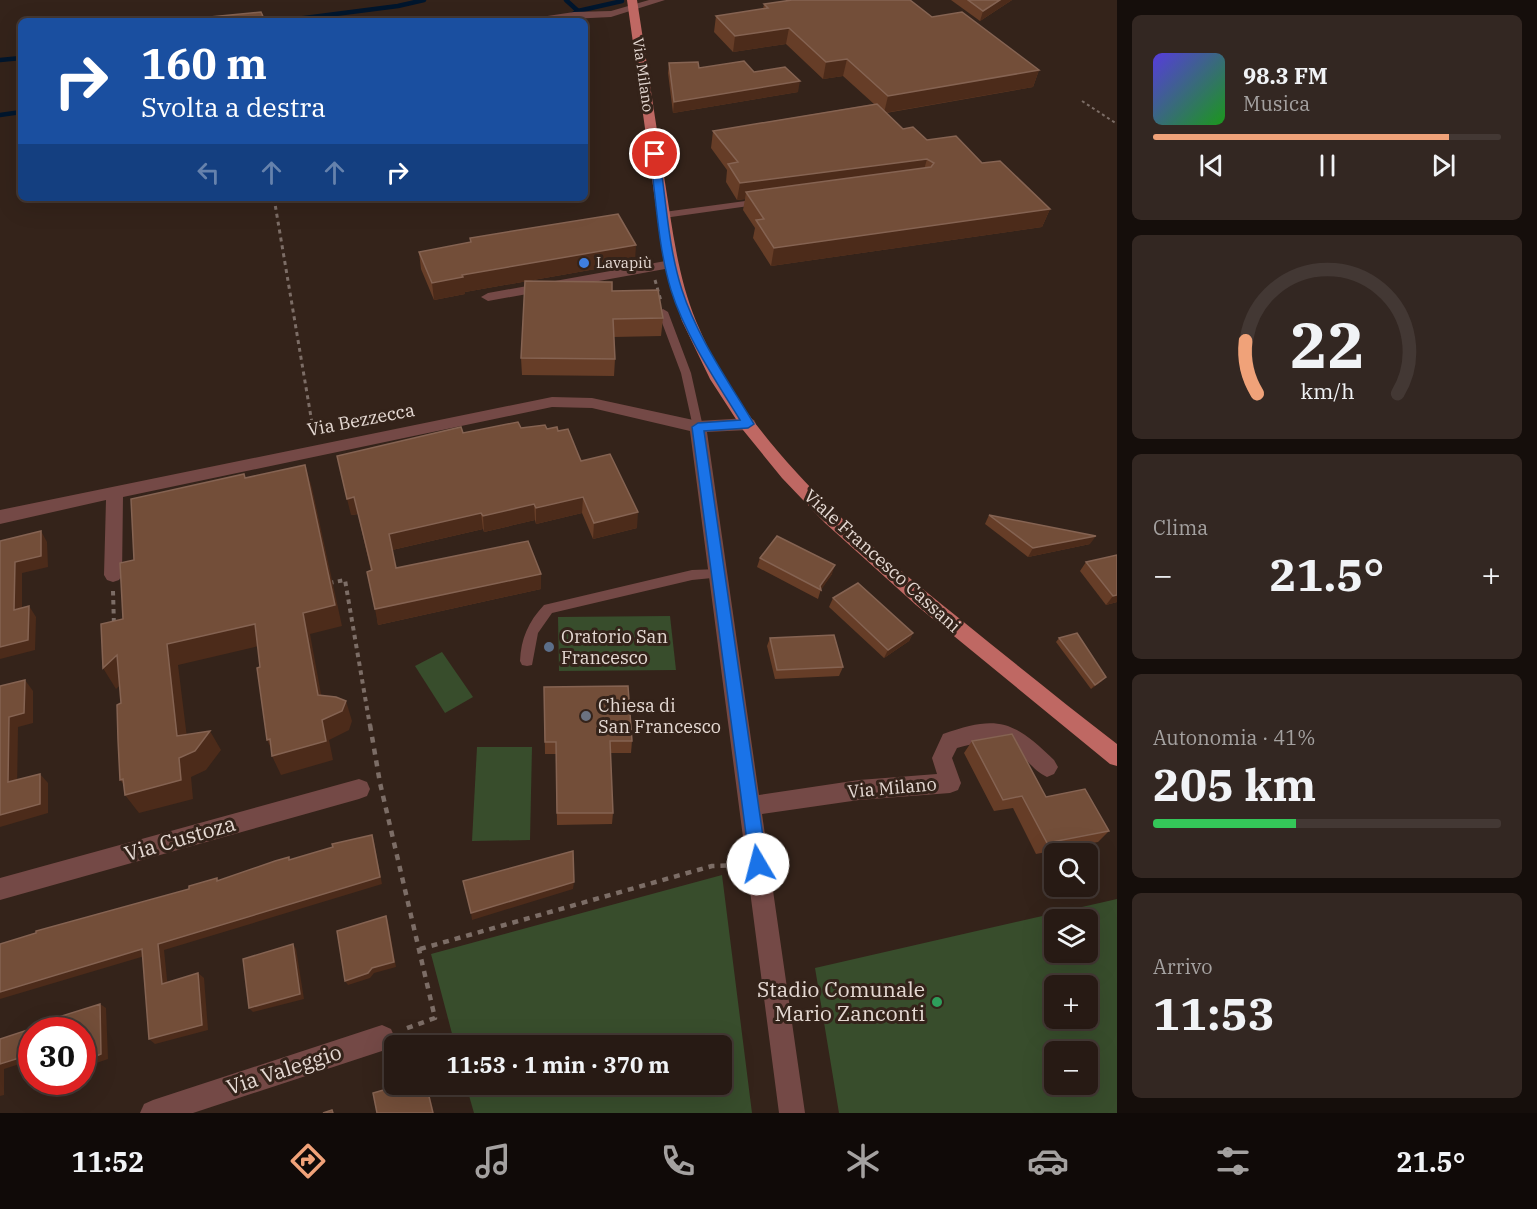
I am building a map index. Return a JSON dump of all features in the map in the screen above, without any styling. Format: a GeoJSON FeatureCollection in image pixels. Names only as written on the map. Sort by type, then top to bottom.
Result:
{"type":"FeatureCollection","features":[{"type":"Feature","properties":{"kind":"main road","name":"Via Milano"},"geometry":{"type":"LineString","coordinates":[[633,3],[671,264],[677,291],[692,325]]}},
{"type":"Feature","properties":{"kind":"main road","name":"Viale Francesco Cassani"},"geometry":{"type":"LineString","coordinates":[[692,325],[707,357],[748,424],[768,452],[805,493],[923,601],[1117,757]]}},
{"type":"Feature","properties":{"kind":"street"},"geometry":{"type":"LineString","coordinates":[[554,18],[611,14],[633,3],[660,0]]}},
{"type":"Feature","properties":{"kind":"street"},"geometry":{"type":"LineString","coordinates":[[488,297],[671,264]]}},
{"type":"Feature","properties":{"kind":"street","name":"Via Bezzecca"},"geometry":{"type":"LineString","coordinates":[[0,517],[321,448],[552,402],[592,403],[698,427],[748,424]]}},
{"type":"Feature","properties":{"kind":"street"},"geometry":{"type":"LineString","coordinates":[[698,427],[792,1113]]}},
{"type":"Feature","properties":{"kind":"street"},"geometry":{"type":"LineString","coordinates":[[113,575],[115,492]]}},
{"type":"Feature","properties":{"kind":"street","name":"Via Milano"},"geometry":{"type":"LineString","coordinates":[[750,806],[859,790],[950,783],[942,758],[950,741],[994,729],[1017,737],[1047,767]]}},
{"type":"Feature","properties":{"kind":"street","name":"Via Custoza"},"geometry":{"type":"LineString","coordinates":[[0,889],[359,789]]}},
{"type":"Feature","properties":{"kind":"street","name":"Via Valeggio"},"geometry":{"type":"LineString","coordinates":[[153,1113],[382,1038]]}},
{"type":"Feature","properties":{"kind":"lane"},"geometry":{"type":"LineString","coordinates":[[664,215],[769,201]]}},
{"type":"Feature","properties":{"kind":"lane"},"geometry":{"type":"LineString","coordinates":[[663,312],[687,375],[698,427]]}},
{"type":"Feature","properties":{"kind":"lane"},"geometry":{"type":"LineString","coordinates":[[527,661],[527,643],[536,621],[548,609],[692,575],[718,574]]}},
{"type":"Feature","properties":{"kind":"path"},"geometry":{"type":"LineString","coordinates":[[1082,101],[1117,124]]}},
{"type":"Feature","properties":{"kind":"path"},"geometry":{"type":"LineString","coordinates":[[275,201],[313,430],[321,448]]}},
{"type":"Feature","properties":{"kind":"path"},"geometry":{"type":"LineString","coordinates":[[653,267],[663,312]]}},
{"type":"Feature","properties":{"kind":"path"},"geometry":{"type":"LineString","coordinates":[[113,575],[114,634]]}},
{"type":"Feature","properties":{"kind":"path"},"geometry":{"type":"LineString","coordinates":[[321,585],[345,580],[380,783],[435,1018],[382,1038]]}},
{"type":"Feature","properties":{"kind":"path"},"geometry":{"type":"LineString","coordinates":[[420,949],[712,866],[758,864]]}},
{"type":"Feature","properties":{"kind":"green space"},"geometry":{"type":"Polygon","coordinates":[[[670,616],[676,670],[559,671],[558,617],[670,616]]]}},
{"type":"Feature","properties":{"kind":"green space"},"geometry":{"type":"Polygon","coordinates":[[[442,652],[473,697],[445,713],[415,666],[442,652]]]}},
{"type":"Feature","properties":{"kind":"green space"},"geometry":{"type":"Polygon","coordinates":[[[477,747],[532,747],[530,840],[472,841],[477,747]]]}},
{"type":"Feature","properties":{"kind":"green space"},"geometry":{"type":"Polygon","coordinates":[[[722,875],[752,1113],[474,1113],[469,1095],[732,1095],[732,1035],[452,1035],[431,954],[722,875]]]}},
{"type":"Feature","properties":{"kind":"green space","name":"Stadio Comunale Mario Zanconti"},"geometry":{"type":"Polygon","coordinates":[[[1117,899],[1117,1113],[839,1113],[815,968],[1044,916],[1044,963],[1098,963],[1098,909],[1073,909],[1117,899]]]}},
{"type":"Feature","properties":{"kind":"building"},"geometry":{"type":"Polygon","coordinates":[[[792,0],[910,0],[932,17],[962,12],[1039,70],[888,96],[847,59],[826,62],[789,28],[735,36],[716,16],[768,8],[764,4],[792,0]]]}},
{"type":"Feature","properties":{"kind":"building"},"geometry":{"type":"Polygon","coordinates":[[[968,0],[1000,0],[983,11],[968,0]]]}},
{"type":"Feature","properties":{"kind":"building"},"geometry":{"type":"Polygon","coordinates":[[[261,12],[264,18],[199,18],[261,12]]]}},
{"type":"Feature","properties":{"kind":"building"},"geometry":{"type":"Polygon","coordinates":[[[744,61],[754,72],[785,67],[800,81],[674,102],[669,63],[698,62],[699,68],[744,61]]]}},
{"type":"Feature","properties":{"kind":"building"},"geometry":{"type":"Polygon","coordinates":[[[877,104],[903,129],[913,127],[927,140],[956,136],[982,163],[1000,161],[1050,209],[774,248],[756,220],[764,219],[746,192],[931,167],[934,163],[927,159],[740,183],[728,164],[738,162],[713,131],[877,104]]]}},
{"type":"Feature","properties":{"kind":"building"},"geometry":{"type":"Polygon","coordinates":[[[618,214],[636,245],[462,275],[463,277],[432,283],[419,252],[471,242],[470,238],[618,214]]]}},
{"type":"Feature","properties":{"kind":"building"},"geometry":{"type":"Polygon","coordinates":[[[525,281],[612,282],[612,291],[658,290],[663,318],[613,319],[615,359],[521,358],[525,281]]]}},
{"type":"Feature","properties":{"kind":"building"},"geometry":{"type":"Polygon","coordinates":[[[518,422],[521,428],[545,425],[547,429],[557,427],[558,431],[568,429],[581,461],[610,454],[638,512],[594,523],[583,497],[536,508],[534,504],[483,516],[481,513],[389,534],[396,568],[528,541],[541,574],[375,609],[367,572],[372,570],[354,497],[347,499],[337,456],[461,427],[463,433],[518,422]]]}},
{"type":"Feature","properties":{"kind":"building"},"geometry":{"type":"Polygon","coordinates":[[[305,465],[335,605],[303,613],[318,695],[336,697],[346,701],[342,711],[322,720],[326,741],[272,756],[270,739],[267,740],[257,668],[260,667],[255,624],[167,644],[177,736],[210,731],[195,751],[179,758],[181,780],[125,795],[123,779],[120,780],[117,705],[121,703],[117,655],[103,668],[101,624],[123,619],[120,563],[134,560],[131,499],[244,474],[245,478],[305,465]]]}},
{"type":"Feature","properties":{"kind":"building"},"geometry":{"type":"Polygon","coordinates":[[[989,515],[1096,536],[1033,548],[989,515]]]}},
{"type":"Feature","properties":{"kind":"building"},"geometry":{"type":"Polygon","coordinates":[[[41,531],[41,556],[15,562],[14,610],[29,606],[28,640],[0,647],[0,541],[41,531]]]}},
{"type":"Feature","properties":{"kind":"building"},"geometry":{"type":"Polygon","coordinates":[[[777,536],[835,565],[820,586],[821,590],[760,558],[777,536]]]}},
{"type":"Feature","properties":{"kind":"building"},"geometry":{"type":"Polygon","coordinates":[[[1117,555],[1117,595],[1113,596],[1086,562],[1117,555]]]}},
{"type":"Feature","properties":{"kind":"building"},"geometry":{"type":"Polygon","coordinates":[[[858,583],[913,633],[888,650],[833,598],[858,583]]]}},
{"type":"Feature","properties":{"kind":"building"},"geometry":{"type":"Polygon","coordinates":[[[1077,633],[1106,677],[1095,685],[1059,638],[1077,633]]]}},
{"type":"Feature","properties":{"kind":"building"},"geometry":{"type":"Polygon","coordinates":[[[834,635],[843,667],[777,670],[770,638],[834,635]]]}},
{"type":"Feature","properties":{"kind":"building"},"geometry":{"type":"Polygon","coordinates":[[[25,680],[24,713],[9,717],[8,782],[40,774],[40,804],[0,815],[0,686],[25,680]]]}},
{"type":"Feature","properties":{"kind":"building"},"geometry":{"type":"Polygon","coordinates":[[[628,686],[632,741],[610,741],[613,813],[557,813],[556,742],[545,742],[544,687],[628,686]]]}},
{"type":"Feature","properties":{"kind":"building"},"geometry":{"type":"Polygon","coordinates":[[[1012,734],[1046,797],[1085,789],[1109,831],[1047,843],[1022,796],[1003,800],[972,741],[1012,734]]]}},
{"type":"Feature","properties":{"kind":"building"},"geometry":{"type":"Polygon","coordinates":[[[372,835],[380,877],[158,944],[162,984],[198,973],[202,1025],[149,1039],[142,949],[0,992],[0,944],[36,933],[36,931],[189,889],[189,886],[217,878],[217,881],[275,861],[289,857],[289,860],[333,847],[332,844],[372,835]]]}},
{"type":"Feature","properties":{"kind":"building"},"geometry":{"type":"Polygon","coordinates":[[[573,851],[574,882],[471,913],[463,881],[573,851]]]}},
{"type":"Feature","properties":{"kind":"building"},"geometry":{"type":"Polygon","coordinates":[[[386,916],[394,962],[372,968],[368,973],[345,981],[337,931],[386,916]]]}},
{"type":"Feature","properties":{"kind":"building"},"geometry":{"type":"Polygon","coordinates":[[[293,944],[300,994],[249,1008],[243,959],[293,944]]]}},
{"type":"Feature","properties":{"kind":"building"},"geometry":{"type":"Polygon","coordinates":[[[100,1004],[101,1054],[96,1056],[96,1017],[59,1017],[100,1004]]]}},
{"type":"Feature","properties":{"kind":"building"},"geometry":{"type":"Polygon","coordinates":[[[18,1033],[18,1058],[0,1064],[0,1039],[18,1033]]]}},
{"type":"Feature","properties":{"kind":"building"},"geometry":{"type":"Polygon","coordinates":[[[384,1090],[384,1095],[429,1095],[433,1113],[377,1113],[373,1093],[384,1090]]]}},
{"type":"Feature","properties":{"kind":"waterway"},"geometry":{"type":"LineString","coordinates":[[304,18],[398,6],[424,0]]}},
{"type":"Feature","properties":{"kind":"waterway"},"geometry":{"type":"LineString","coordinates":[[566,0],[578,11]]}},
{"type":"Feature","properties":{"kind":"waterway"},"geometry":{"type":"LineString","coordinates":[[578,11],[622,1]]}},
{"type":"Feature","properties":{"kind":"waterway"},"geometry":{"type":"LineString","coordinates":[[567,18],[578,11]]}},
{"type":"Feature","properties":{"kind":"waterway"},"geometry":{"type":"LineString","coordinates":[[0,60],[18,58]]}},
{"type":"Feature","properties":{"kind":"waterway"},"geometry":{"type":"LineString","coordinates":[[0,115],[18,112]]}},
{"type":"Feature","properties":{"kind":"place","name":"Lavapiù"},"geometry":{"type":"Point","coordinates":[584,263]}},
{"type":"Feature","properties":{"kind":"place","name":"Oratorio San Francesco"},"geometry":{"type":"Point","coordinates":[549,647]}},
{"type":"Feature","properties":{"kind":"place","name":"Chiesa di San Francesco"},"geometry":{"type":"Point","coordinates":[586,716]}},
{"type":"Feature","properties":{"kind":"place","name":"Stadio Comunale Mario Zanconti"},"geometry":{"type":"Point","coordinates":[937,1002]}},
{"type":"Feature","properties":{"kind":"route"},"geometry":{"type":"LineString","coordinates":[[655,154],[677,291],[707,357],[748,424],[698,427],[758,864]]}}]}
